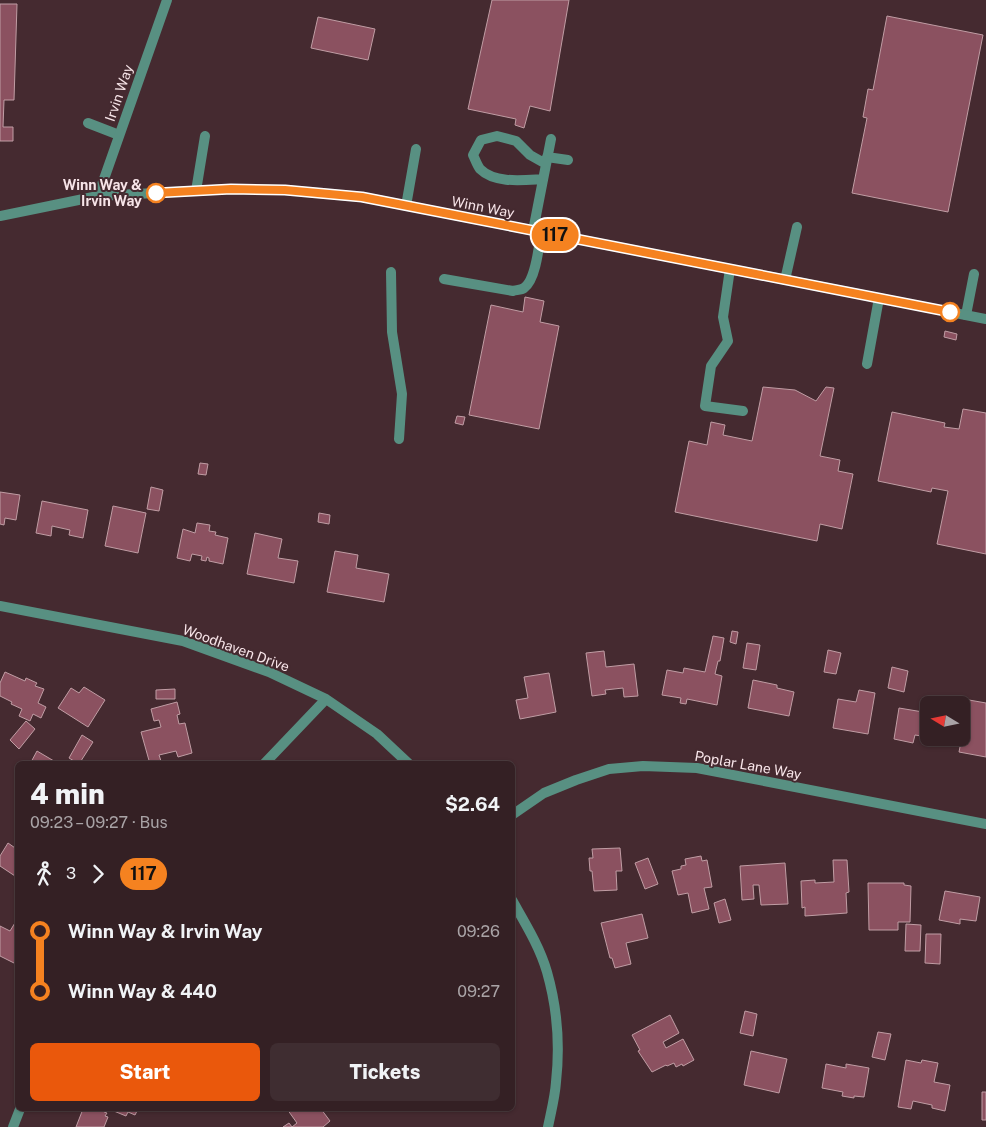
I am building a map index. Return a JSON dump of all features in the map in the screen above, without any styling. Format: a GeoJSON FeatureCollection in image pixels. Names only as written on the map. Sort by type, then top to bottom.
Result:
{"type":"FeatureCollection","features":[{"type":"Feature","properties":{"kind":"street","name":"Irvin Way"},"geometry":{"type":"LineString","coordinates":[[98,196],[167,0]]}},
{"type":"Feature","properties":{"kind":"street"},"geometry":{"type":"LineString","coordinates":[[88,123],[119,135]]}},
{"type":"Feature","properties":{"kind":"street"},"geometry":{"type":"LineString","coordinates":[[196,191],[205,136]]}},
{"type":"Feature","properties":{"kind":"street"},"geometry":{"type":"LineString","coordinates":[[543,179],[516,181],[494,177],[480,169],[472,154],[481,140],[497,136],[516,141],[530,155],[546,160],[568,160]]}},
{"type":"Feature","properties":{"kind":"street"},"geometry":{"type":"LineString","coordinates":[[444,279],[513,291],[526,287],[533,274],[543,179],[551,139]]}},
{"type":"Feature","properties":{"kind":"street"},"geometry":{"type":"LineString","coordinates":[[406,206],[416,148]]}},
{"type":"Feature","properties":{"kind":"street","name":"Winn Way"},"geometry":{"type":"LineString","coordinates":[[0,216],[98,196],[231,189],[285,190],[362,197],[986,319]]}},
{"type":"Feature","properties":{"kind":"street"},"geometry":{"type":"LineString","coordinates":[[785,280],[797,227]]}},
{"type":"Feature","properties":{"kind":"street"},"geometry":{"type":"LineString","coordinates":[[730,269],[723,317],[728,341],[711,366],[705,406],[743,411]]}},
{"type":"Feature","properties":{"kind":"street"},"geometry":{"type":"LineString","coordinates":[[391,272],[392,332],[402,394],[399,439]]}},
{"type":"Feature","properties":{"kind":"street"},"geometry":{"type":"LineString","coordinates":[[966,315],[974,274]]}},
{"type":"Feature","properties":{"kind":"street"},"geometry":{"type":"LineString","coordinates":[[867,364],[879,298]]}},
{"type":"Feature","properties":{"kind":"street","name":"Woodhaven Drive"},"geometry":{"type":"LineString","coordinates":[[0,606],[183,641],[269,672],[326,698],[376,734],[407,761]]}},
{"type":"Feature","properties":{"kind":"street"},"geometry":{"type":"LineString","coordinates":[[267,761],[326,698]]}},
{"type":"Feature","properties":{"kind":"street","name":"Poplar Lane Way"},"geometry":{"type":"LineString","coordinates":[[515,813],[544,793],[576,780],[609,769],[643,766],[697,768],[986,824]]}},
{"type":"Feature","properties":{"kind":"street"},"geometry":{"type":"LineString","coordinates":[[515,905],[530,931],[547,971],[555,1006],[557,1042],[556,1082],[548,1127]]}},
{"type":"Feature","properties":{"kind":"street"},"geometry":{"type":"LineString","coordinates":[[12,1127],[19,1111]]}},
{"type":"Feature","properties":{"kind":"building"},"geometry":{"type":"Polygon","coordinates":[[[492,0],[569,0],[550,111],[530,106],[524,128],[515,125],[516,119],[468,109],[492,0]]]}},
{"type":"Feature","properties":{"kind":"building"},"geometry":{"type":"Polygon","coordinates":[[[0,4],[17,4],[14,100],[4,100],[3,127],[13,127],[13,141],[0,141],[0,4]]]}},
{"type":"Feature","properties":{"kind":"building"},"geometry":{"type":"Polygon","coordinates":[[[887,16],[983,35],[948,212],[852,193],[867,118],[863,117],[868,89],[873,90],[887,16]]]}},
{"type":"Feature","properties":{"kind":"building"},"geometry":{"type":"Polygon","coordinates":[[[318,17],[375,29],[368,60],[311,48],[318,17]]]}},
{"type":"Feature","properties":{"kind":"building"},"geometry":{"type":"Polygon","coordinates":[[[525,297],[544,301],[540,322],[559,326],[539,429],[469,415],[491,305],[523,312],[525,297]]]}},
{"type":"Feature","properties":{"kind":"building"},"geometry":{"type":"Polygon","coordinates":[[[945,331],[957,334],[956,340],[944,337],[945,331]]]}},
{"type":"Feature","properties":{"kind":"building"},"geometry":{"type":"Polygon","coordinates":[[[763,387],[795,390],[816,401],[826,387],[834,388],[820,456],[840,460],[838,471],[853,474],[842,529],[820,524],[817,541],[675,512],[689,441],[707,445],[711,422],[725,425],[723,435],[752,441],[763,387]]]}},
{"type":"Feature","properties":{"kind":"building"},"geometry":{"type":"Polygon","coordinates":[[[963,409],[986,413],[986,554],[937,544],[948,491],[932,488],[931,492],[878,481],[892,412],[945,423],[944,427],[959,429],[963,409]]]}},
{"type":"Feature","properties":{"kind":"building"},"geometry":{"type":"Polygon","coordinates":[[[457,416],[465,417],[463,425],[455,423],[457,416]]]}},
{"type":"Feature","properties":{"kind":"building"},"geometry":{"type":"Polygon","coordinates":[[[200,463],[208,464],[206,475],[198,474],[200,463]]]}},
{"type":"Feature","properties":{"kind":"building"},"geometry":{"type":"Polygon","coordinates":[[[151,487],[163,490],[159,511],[147,509],[151,487]]]}},
{"type":"Feature","properties":{"kind":"building"},"geometry":{"type":"Polygon","coordinates":[[[0,492],[20,495],[16,520],[5,518],[4,525],[0,524],[0,492]]]}},
{"type":"Feature","properties":{"kind":"building"},"geometry":{"type":"Polygon","coordinates":[[[42,501],[88,510],[83,538],[69,535],[70,530],[52,526],[51,536],[36,533],[42,501]]]}},
{"type":"Feature","properties":{"kind":"building"},"geometry":{"type":"Polygon","coordinates":[[[113,506],[146,513],[138,553],[105,546],[113,506]]]}},
{"type":"Feature","properties":{"kind":"building"},"geometry":{"type":"Polygon","coordinates":[[[319,513],[330,515],[329,524],[318,522],[319,513]]]}},
{"type":"Feature","properties":{"kind":"building"},"geometry":{"type":"Polygon","coordinates":[[[197,523],[210,525],[209,531],[216,532],[215,535],[228,538],[223,564],[209,561],[207,557],[206,561],[201,560],[202,556],[192,554],[190,561],[177,558],[183,529],[195,533],[197,523]]]}},
{"type":"Feature","properties":{"kind":"building"},"geometry":{"type":"Polygon","coordinates":[[[255,533],[282,539],[278,558],[298,561],[294,583],[247,574],[255,533]]]}},
{"type":"Feature","properties":{"kind":"building"},"geometry":{"type":"Polygon","coordinates":[[[335,551],[358,555],[356,568],[389,574],[384,602],[327,592],[335,551]]]}},
{"type":"Feature","properties":{"kind":"building"},"geometry":{"type":"Polygon","coordinates":[[[732,631],[738,632],[736,644],[730,642],[732,631]]]}},
{"type":"Feature","properties":{"kind":"building"},"geometry":{"type":"Polygon","coordinates":[[[713,636],[724,638],[720,661],[718,661],[715,674],[722,676],[717,705],[687,699],[686,704],[680,703],[681,698],[662,695],[667,670],[683,673],[684,668],[705,672],[713,636]]]}},
{"type":"Feature","properties":{"kind":"building"},"geometry":{"type":"Polygon","coordinates":[[[747,643],[760,645],[756,670],[743,668],[747,643]]]}},
{"type":"Feature","properties":{"kind":"building"},"geometry":{"type":"Polygon","coordinates":[[[828,650],[841,653],[836,674],[824,672],[828,650]]]}},
{"type":"Feature","properties":{"kind":"building"},"geometry":{"type":"Polygon","coordinates":[[[604,651],[606,667],[634,664],[638,696],[624,697],[623,688],[605,690],[606,694],[592,696],[586,653],[604,651]]]}},
{"type":"Feature","properties":{"kind":"building"},"geometry":{"type":"Polygon","coordinates":[[[892,667],[908,671],[904,692],[888,688],[892,667]]]}},
{"type":"Feature","properties":{"kind":"building"},"geometry":{"type":"Polygon","coordinates":[[[5,672],[25,681],[26,678],[37,683],[35,686],[44,689],[38,703],[46,707],[41,718],[33,714],[30,721],[19,716],[22,709],[0,696],[0,683],[5,672]]]}},
{"type":"Feature","properties":{"kind":"building"},"geometry":{"type":"Polygon","coordinates":[[[549,673],[556,712],[520,719],[516,700],[528,698],[524,677],[549,673]]]}},
{"type":"Feature","properties":{"kind":"building"},"geometry":{"type":"Polygon","coordinates":[[[753,680],[777,685],[777,688],[794,692],[789,716],[748,708],[753,680]]]}},
{"type":"Feature","properties":{"kind":"building"},"geometry":{"type":"Polygon","coordinates":[[[84,687],[105,700],[88,727],[58,708],[71,688],[79,693],[84,687]]]}},
{"type":"Feature","properties":{"kind":"building"},"geometry":{"type":"Polygon","coordinates":[[[175,689],[175,699],[156,699],[156,690],[175,689]]]}},
{"type":"Feature","properties":{"kind":"building"},"geometry":{"type":"Polygon","coordinates":[[[859,690],[875,693],[868,734],[833,728],[838,699],[856,702],[859,690]]]}},
{"type":"Feature","properties":{"kind":"building"},"geometry":{"type":"Polygon","coordinates":[[[970,700],[986,703],[986,757],[959,752],[960,746],[970,746],[970,700]]]}},
{"type":"Feature","properties":{"kind":"building"},"geometry":{"type":"Polygon","coordinates":[[[177,702],[180,714],[177,715],[179,724],[185,723],[192,753],[178,757],[176,751],[159,755],[161,761],[149,761],[141,732],[161,727],[159,720],[154,721],[151,709],[177,702]]]}},
{"type":"Feature","properties":{"kind":"building"},"geometry":{"type":"Polygon","coordinates":[[[899,708],[920,712],[920,736],[915,735],[913,743],[894,739],[899,708]]]}},
{"type":"Feature","properties":{"kind":"building"},"geometry":{"type":"Polygon","coordinates":[[[26,721],[35,729],[19,749],[10,740],[26,721]]]}},
{"type":"Feature","properties":{"kind":"building"},"geometry":{"type":"Polygon","coordinates":[[[82,735],[93,742],[81,761],[74,761],[69,758],[82,735]]]}},
{"type":"Feature","properties":{"kind":"building"},"geometry":{"type":"Polygon","coordinates":[[[37,751],[54,761],[32,761],[37,751]]]}},
{"type":"Feature","properties":{"kind":"building"},"geometry":{"type":"Polygon","coordinates":[[[8,843],[15,848],[15,876],[0,866],[0,856],[8,843]]]}},
{"type":"Feature","properties":{"kind":"building"},"geometry":{"type":"Polygon","coordinates":[[[620,848],[622,871],[616,871],[617,890],[594,891],[589,858],[593,858],[592,849],[620,848]]]}},
{"type":"Feature","properties":{"kind":"building"},"geometry":{"type":"Polygon","coordinates":[[[701,856],[702,861],[707,860],[712,887],[704,888],[709,909],[692,913],[688,893],[678,895],[672,871],[681,869],[681,866],[686,865],[685,859],[701,856]]]}},
{"type":"Feature","properties":{"kind":"building"},"geometry":{"type":"Polygon","coordinates":[[[648,858],[658,884],[645,889],[635,863],[648,858]]]}},
{"type":"Feature","properties":{"kind":"building"},"geometry":{"type":"Polygon","coordinates":[[[833,860],[847,860],[849,892],[846,893],[847,913],[805,916],[805,907],[802,908],[801,881],[815,880],[815,883],[834,882],[833,860]]]}},
{"type":"Feature","properties":{"kind":"building"},"geometry":{"type":"Polygon","coordinates":[[[785,863],[788,904],[761,905],[759,885],[753,885],[754,899],[742,900],[740,866],[785,863]]]}},
{"type":"Feature","properties":{"kind":"building"},"geometry":{"type":"Polygon","coordinates":[[[868,883],[904,883],[904,885],[911,886],[910,922],[898,922],[898,930],[869,930],[868,883]]]}},
{"type":"Feature","properties":{"kind":"building"},"geometry":{"type":"Polygon","coordinates":[[[945,891],[980,897],[976,921],[960,919],[960,924],[939,920],[945,891]]]}},
{"type":"Feature","properties":{"kind":"building"},"geometry":{"type":"Polygon","coordinates":[[[725,899],[731,920],[719,923],[714,903],[725,899]]]}},
{"type":"Feature","properties":{"kind":"building"},"geometry":{"type":"Polygon","coordinates":[[[642,914],[648,938],[626,943],[631,964],[615,968],[612,958],[610,958],[601,923],[642,914]]]}},
{"type":"Feature","properties":{"kind":"building"},"geometry":{"type":"Polygon","coordinates":[[[15,923],[15,964],[0,956],[0,926],[10,931],[15,923]]]}},
{"type":"Feature","properties":{"kind":"building"},"geometry":{"type":"Polygon","coordinates":[[[906,924],[921,925],[920,951],[905,951],[906,924]]]}},
{"type":"Feature","properties":{"kind":"building"},"geometry":{"type":"Polygon","coordinates":[[[926,934],[941,934],[940,964],[925,963],[926,934]]]}},
{"type":"Feature","properties":{"kind":"building"},"geometry":{"type":"Polygon","coordinates":[[[745,1011],[757,1014],[753,1036],[740,1033],[745,1011]]]}},
{"type":"Feature","properties":{"kind":"building"},"geometry":{"type":"Polygon","coordinates":[[[670,1015],[679,1033],[663,1042],[666,1048],[683,1039],[694,1060],[683,1066],[682,1064],[676,1067],[674,1063],[666,1065],[652,1072],[638,1051],[640,1050],[632,1035],[670,1015]]]}},
{"type":"Feature","properties":{"kind":"building"},"geometry":{"type":"Polygon","coordinates":[[[878,1032],[891,1034],[885,1060],[872,1057],[878,1032]]]}},
{"type":"Feature","properties":{"kind":"building"},"geometry":{"type":"Polygon","coordinates":[[[751,1051],[787,1059],[779,1093],[744,1085],[751,1051]]]}},
{"type":"Feature","properties":{"kind":"building"},"geometry":{"type":"Polygon","coordinates":[[[906,1060],[921,1063],[922,1060],[938,1063],[934,1082],[950,1085],[945,1111],[932,1108],[932,1105],[913,1101],[911,1109],[898,1107],[906,1060]]]}},
{"type":"Feature","properties":{"kind":"building"},"geometry":{"type":"Polygon","coordinates":[[[826,1064],[846,1068],[846,1064],[869,1068],[864,1097],[842,1096],[843,1092],[822,1088],[826,1064]]]}},
{"type":"Feature","properties":{"kind":"building"},"geometry":{"type":"Polygon","coordinates":[[[982,1092],[986,1092],[986,1120],[982,1120],[982,1092]]]}},
{"type":"Feature","properties":{"kind":"building"},"geometry":{"type":"Polygon","coordinates":[[[82,1111],[105,1111],[107,1113],[105,1116],[108,1117],[104,1127],[76,1127],[82,1111]]]}},
{"type":"Feature","properties":{"kind":"building"},"geometry":{"type":"Polygon","coordinates":[[[114,1111],[137,1111],[135,1115],[128,1112],[126,1116],[114,1111]]]}},
{"type":"Feature","properties":{"kind":"building"},"geometry":{"type":"Polygon","coordinates":[[[288,1111],[322,1111],[330,1121],[323,1127],[292,1127],[297,1123],[288,1111]]]}},
{"type":"Feature","properties":{"kind":"building"},"geometry":{"type":"Polygon","coordinates":[[[289,1123],[292,1127],[283,1127],[289,1123]]]}},
{"type":"Feature","properties":{"kind":"bus line","name":"117"},"geometry":{"type":"LineString","coordinates":[[156,193],[231,189],[285,190],[362,197],[950,312]]}},
{"type":"Feature","properties":{"kind":"place","name":"Winn Way & Irvin Way"},"geometry":{"type":"Point","coordinates":[156,193]}}]}
